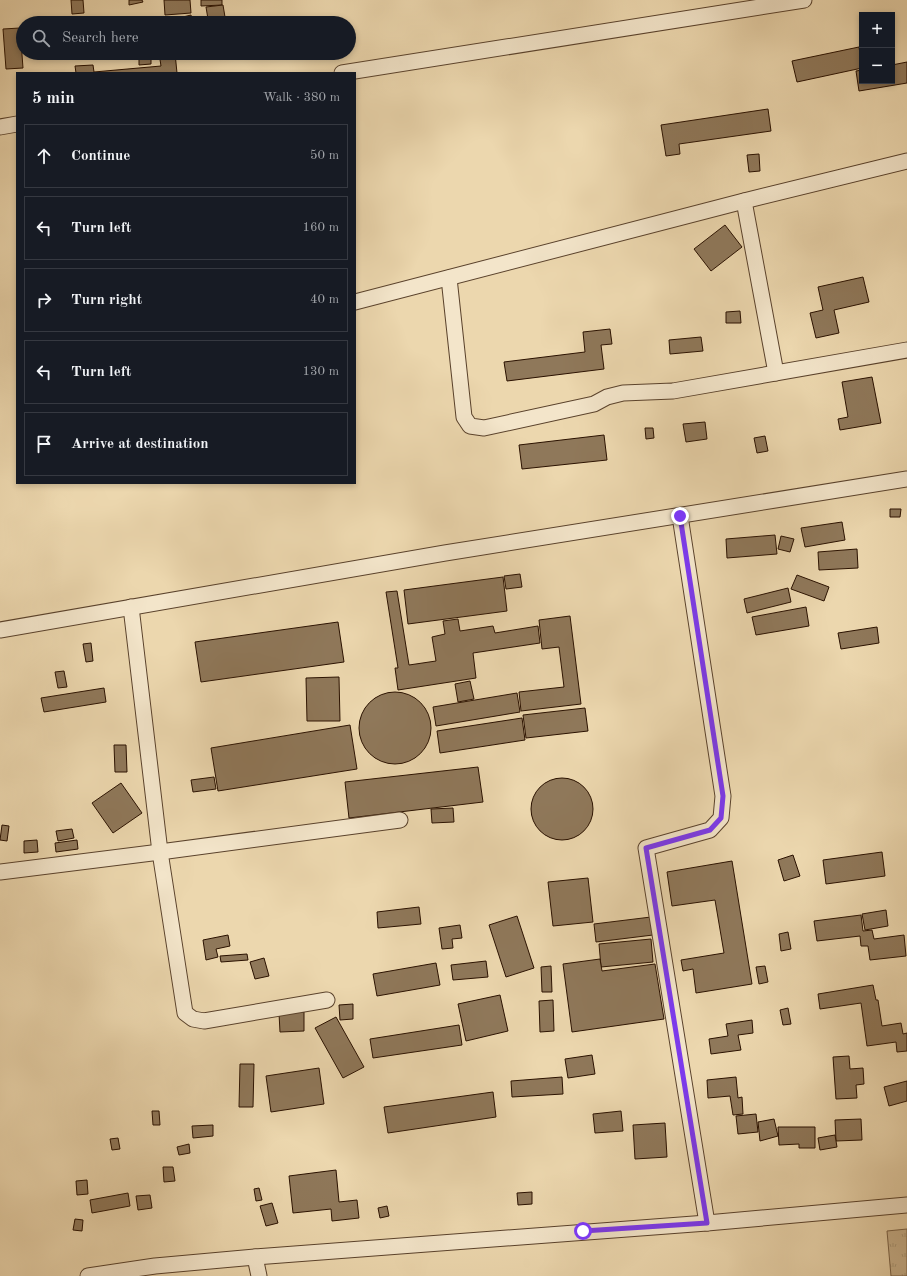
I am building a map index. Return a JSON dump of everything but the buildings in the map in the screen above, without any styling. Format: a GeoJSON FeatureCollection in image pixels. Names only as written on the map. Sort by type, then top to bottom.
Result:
{"type":"FeatureCollection","features":[{"type":"Feature","properties":{"kind":"street"},"geometry":{"type":"LineString","coordinates":[[348,72],[804,0]]}},
{"type":"Feature","properties":{"kind":"street"},"geometry":{"type":"LineString","coordinates":[[0,127],[16,124]]}},
{"type":"Feature","properties":{"kind":"street"},"geometry":{"type":"LineString","coordinates":[[356,302],[907,160]]}},
{"type":"Feature","properties":{"kind":"street"},"geometry":{"type":"LineString","coordinates":[[744,201],[776,373]]}},
{"type":"Feature","properties":{"kind":"street"},"geometry":{"type":"LineString","coordinates":[[449,278],[464,417],[470,426],[484,428],[594,404],[607,397],[623,393],[673,391],[907,350]]}},
{"type":"Feature","properties":{"kind":"street"},"geometry":{"type":"LineString","coordinates":[[0,630],[445,553],[907,479]]}},
{"type":"Feature","properties":{"kind":"street"},"geometry":{"type":"LineString","coordinates":[[680,516],[723,796],[721,818],[710,830],[646,848],[707,1223]]}},
{"type":"Feature","properties":{"kind":"street"},"geometry":{"type":"LineString","coordinates":[[131,607],[160,852],[185,1013],[193,1019],[204,1021],[327,1000]]}},
{"type":"Feature","properties":{"kind":"street"},"geometry":{"type":"LineString","coordinates":[[0,872],[400,820]]}},
{"type":"Feature","properties":{"kind":"street"},"geometry":{"type":"LineString","coordinates":[[88,1276],[155,1266],[255,1257],[583,1231],[707,1223],[907,1205]]}},
{"type":"Feature","properties":{"kind":"street"},"geometry":{"type":"LineString","coordinates":[[255,1257],[259,1276]]}},
{"type":"Feature","properties":{"kind":"green space"},"geometry":{"type":"Polygon","coordinates":[[[907,1229],[907,1276],[891,1276],[887,1231],[907,1229]]]}},
{"type":"Feature","properties":{"kind":"route"},"geometry":{"type":"LineString","coordinates":[[583,1231],[707,1223],[646,848],[710,830],[721,818],[723,796],[680,516]]}}]}
